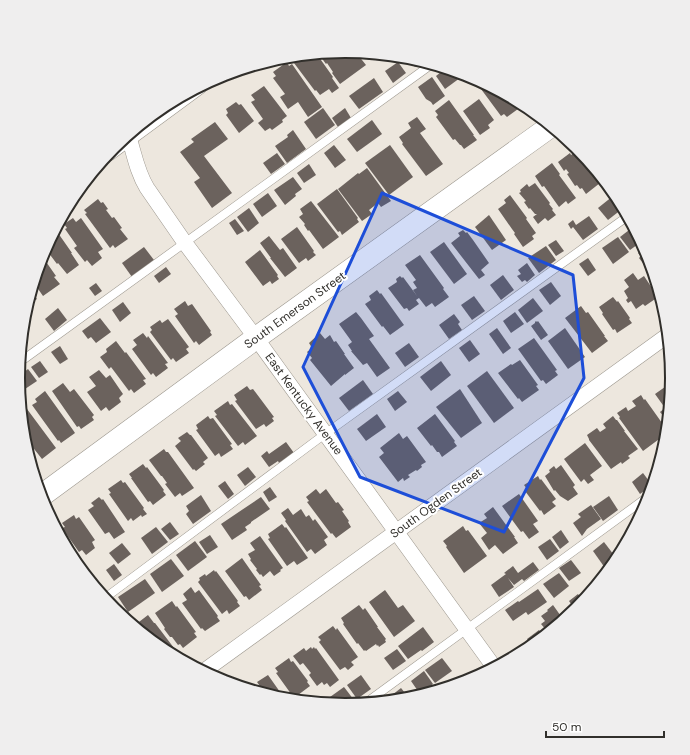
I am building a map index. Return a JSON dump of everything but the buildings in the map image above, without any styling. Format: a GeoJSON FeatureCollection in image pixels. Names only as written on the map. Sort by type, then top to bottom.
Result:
{"type":"FeatureCollection","features":[{"type":"Feature","properties":{"kind":"street","name":"South Emerson Street"},"geometry":{"type":"LineString","coordinates":[[46,492],[256,338],[546,129]]}},
{"type":"Feature","properties":{"kind":"street","name":"East Kentucky Avenue"},"geometry":{"type":"LineString","coordinates":[[130,141],[142,181],[185,243],[256,338],[491,662]]}},
{"type":"Feature","properties":{"kind":"street","name":"South Ogden Street"},"geometry":{"type":"LineString","coordinates":[[210,667],[662,339]]}},
{"type":"Feature","properties":{"kind":"lane"},"geometry":{"type":"LineString","coordinates":[[26,358],[427,68]]}},
{"type":"Feature","properties":{"kind":"lane"},"geometry":{"type":"LineString","coordinates":[[110,594],[325,434],[623,220]]}},
{"type":"Feature","properties":{"kind":"lane"},"geometry":{"type":"LineString","coordinates":[[375,696],[640,503]]}},
{"type":"Feature","properties":{"kind":"highlighted area"},"geometry":{"type":"Polygon","coordinates":[[[382,193],[573,275],[584,378],[504,532],[360,477],[303,367],[382,193]]]}}]}
